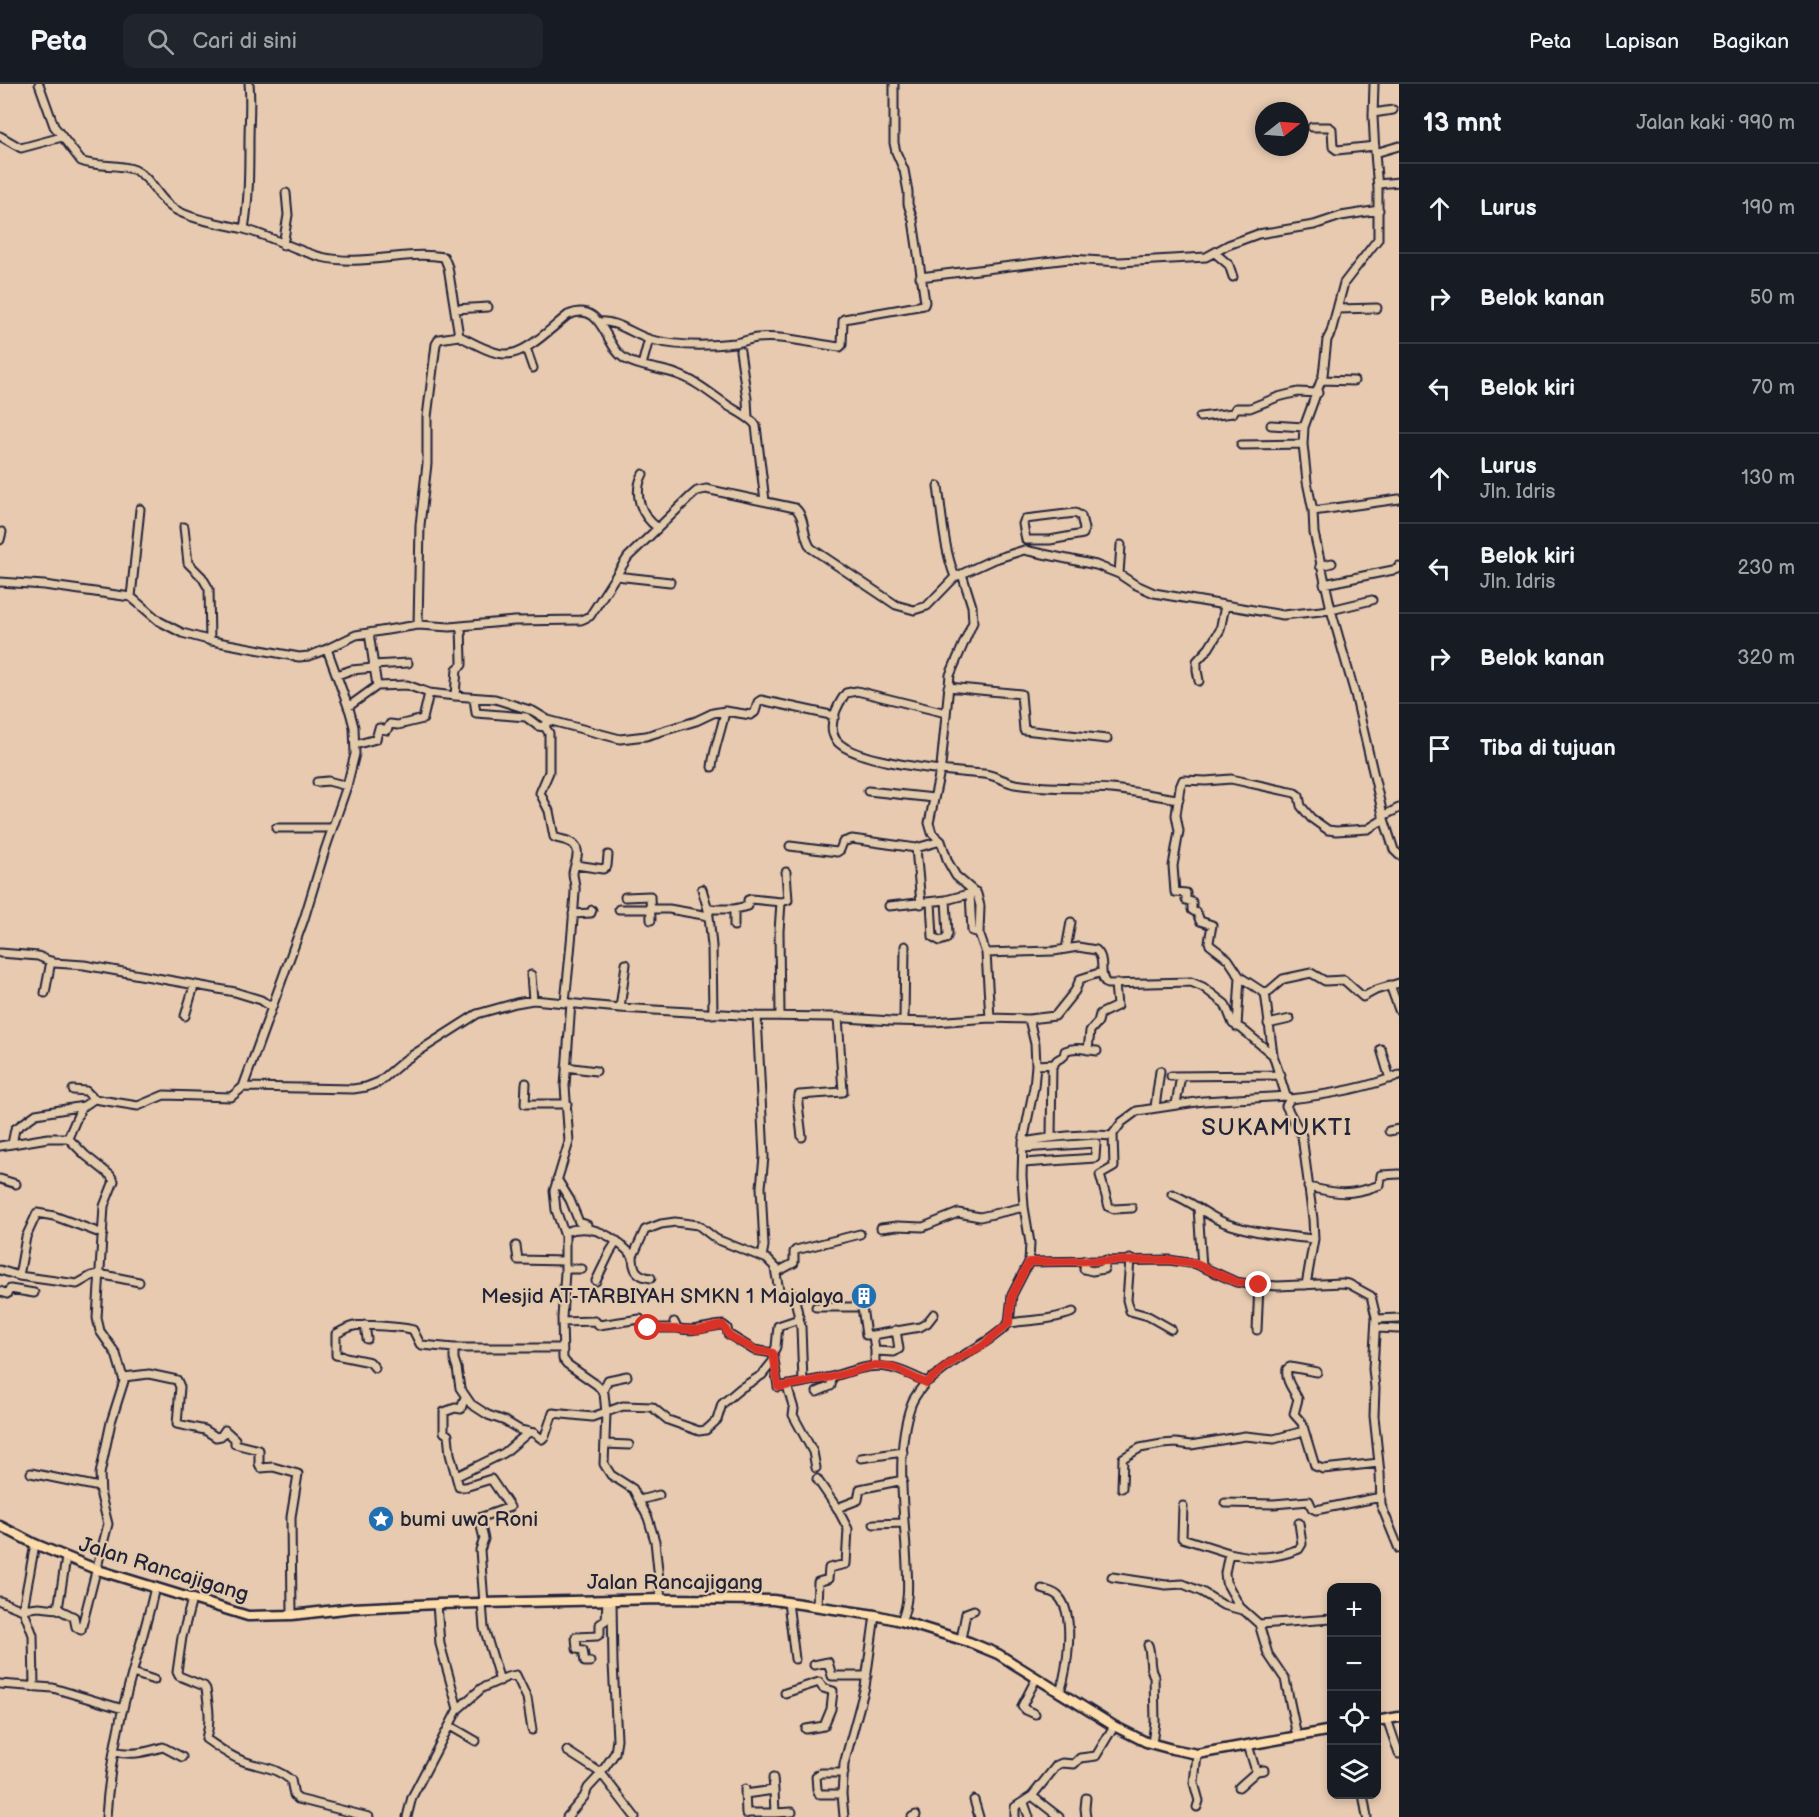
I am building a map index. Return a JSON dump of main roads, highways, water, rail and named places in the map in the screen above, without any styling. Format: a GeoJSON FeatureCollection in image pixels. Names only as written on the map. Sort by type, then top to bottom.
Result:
{"type":"FeatureCollection","features":[{"type":"Feature","properties":{"kind":"main road","name":"Jalan Rancajigang"},"geometry":{"type":"LineString","coordinates":[[0,1526],[34,1544],[98,1570],[248,1616],[437,1604],[733,1598],[788,1602],[875,1615],[962,1639],[998,1654],[1114,1726],[1152,1744],[1197,1754],[1327,1731]]}},
{"type":"Feature","properties":{"kind":"main road"},"geometry":{"type":"LineString","coordinates":[[1381,1720],[1399,1718]]}},
{"type":"Feature","properties":{"kind":"place","name":"Mesjid AT-TARBIYAH SMKN 1 Majalaya"},"geometry":{"type":"Point","coordinates":[864,1296]}},
{"type":"Feature","properties":{"kind":"place","name":"bumi uwa Roni"},"geometry":{"type":"Point","coordinates":[381,1519]}},
{"type":"Feature","properties":{"kind":"district","name":"SUKAMUKTI"},"geometry":{"type":"Point","coordinates":[1277,1127]}}]}
